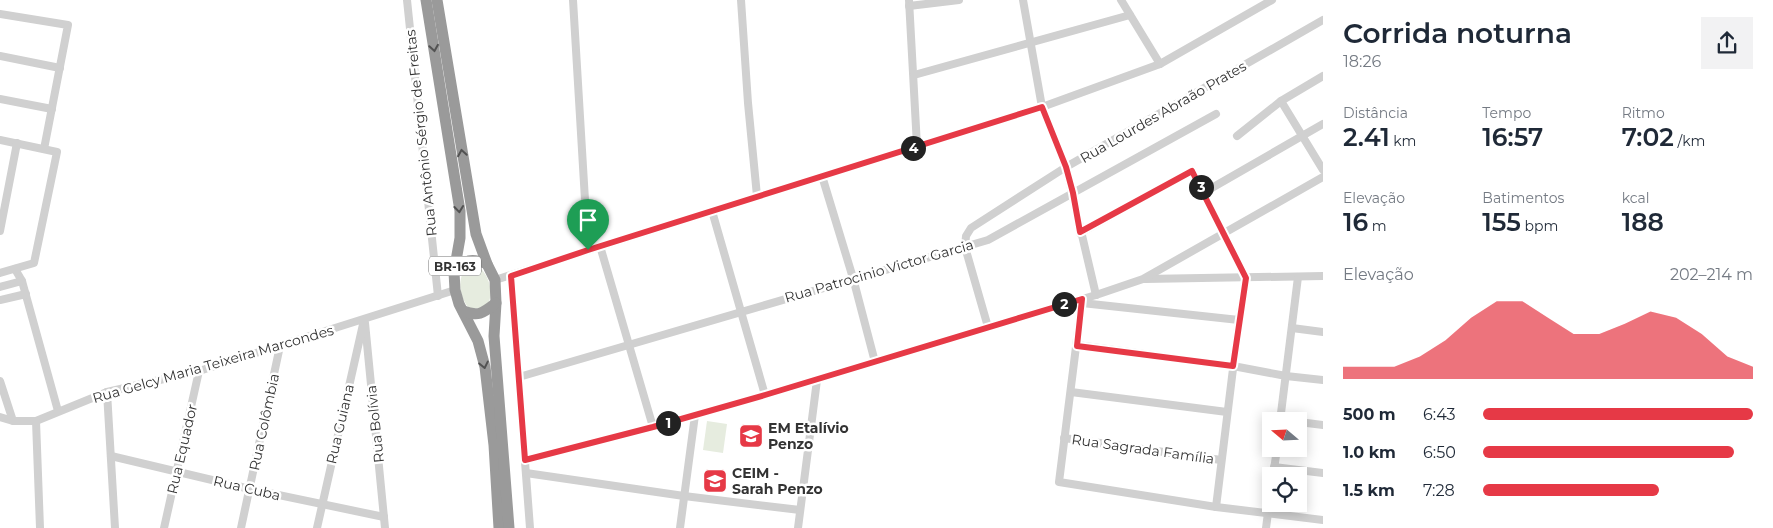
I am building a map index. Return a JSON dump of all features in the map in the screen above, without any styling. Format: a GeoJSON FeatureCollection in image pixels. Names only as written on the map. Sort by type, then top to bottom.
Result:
{"type":"FeatureCollection","features":[{"type":"Feature","properties":{"kind":"highway","name":"BR-163"},"geometry":{"type":"LineString","coordinates":[[426,0],[460,211],[460,238],[454,272],[455,290],[459,304],[478,341],[485,367],[494,445],[499,528]]}},
{"type":"Feature","properties":{"kind":"highway","name":"BR-163"},"geometry":{"type":"LineString","coordinates":[[438,0],[476,234],[495,280],[494,336],[509,528]]}},
{"type":"Feature","properties":{"kind":"highway"},"geometry":{"type":"LineString","coordinates":[[454,272],[470,260],[477,260],[487,264]]}},
{"type":"Feature","properties":{"kind":"highway"},"geometry":{"type":"LineString","coordinates":[[463,311],[472,314],[482,313],[496,303]]}},
{"type":"Feature","properties":{"kind":"street","name":"Rua Antônio Sérgio de Freitas"},"geometry":{"type":"LineString","coordinates":[[407,0],[438,296]]}},
{"type":"Feature","properties":{"kind":"street"},"geometry":{"type":"LineString","coordinates":[[573,0],[588,250]]}},
{"type":"Feature","properties":{"kind":"street"},"geometry":{"type":"LineString","coordinates":[[741,0],[757,196]]}},
{"type":"Feature","properties":{"kind":"street"},"geometry":{"type":"LineString","coordinates":[[917,146],[909,3],[959,0]]}},
{"type":"Feature","properties":{"kind":"street"},"geometry":{"type":"LineString","coordinates":[[1022,0],[1042,107],[1066,167],[1096,296]]}},
{"type":"Feature","properties":{"kind":"street"},"geometry":{"type":"LineString","coordinates":[[1121,0],[1160,64]]}},
{"type":"Feature","properties":{"kind":"street"},"geometry":{"type":"LineString","coordinates":[[495,280],[1042,107],[1160,64],[1272,0]]}},
{"type":"Feature","properties":{"kind":"street"},"geometry":{"type":"LineString","coordinates":[[0,14],[68,25],[44,149]]}},
{"type":"Feature","properties":{"kind":"street"},"geometry":{"type":"LineString","coordinates":[[914,75],[1130,15]]}},
{"type":"Feature","properties":{"kind":"street","name":"Rua Lourdes Abraão Prates"},"geometry":{"type":"LineString","coordinates":[[965,247],[966,236],[971,228],[1066,167],[1323,20]]}},
{"type":"Feature","properties":{"kind":"street"},"geometry":{"type":"LineString","coordinates":[[0,56],[60,68]]}},
{"type":"Feature","properties":{"kind":"street"},"geometry":{"type":"LineString","coordinates":[[1237,136],[1281,101],[1323,76]]}},
{"type":"Feature","properties":{"kind":"street"},"geometry":{"type":"LineString","coordinates":[[0,99],[52,109]]}},
{"type":"Feature","properties":{"kind":"street"},"geometry":{"type":"LineString","coordinates":[[1281,101],[1323,170]]}},
{"type":"Feature","properties":{"kind":"street","name":"Rua Patrocinio Victor Garcia"},"geometry":{"type":"LineString","coordinates":[[519,377],[988,240],[1216,114]]}},
{"type":"Feature","properties":{"kind":"street"},"geometry":{"type":"LineString","coordinates":[[1204,193],[1323,124]]}},
{"type":"Feature","properties":{"kind":"street"},"geometry":{"type":"LineString","coordinates":[[0,140],[57,152],[34,264],[0,273]]}},
{"type":"Feature","properties":{"kind":"street"},"geometry":{"type":"LineString","coordinates":[[0,231],[17,143]]}},
{"type":"Feature","properties":{"kind":"street"},"geometry":{"type":"LineString","coordinates":[[1080,232],[1192,171],[1204,193],[1246,278],[1216,506]]}},
{"type":"Feature","properties":{"kind":"street"},"geometry":{"type":"LineString","coordinates":[[822,176],[876,362]]}},
{"type":"Feature","properties":{"kind":"street"},"geometry":{"type":"LineString","coordinates":[[525,460],[653,427],[817,380],[988,327],[1082,301],[1143,279],[1323,177]]}},
{"type":"Feature","properties":{"kind":"street"},"geometry":{"type":"LineString","coordinates":[[712,211],[765,395]]}},
{"type":"Feature","properties":{"kind":"street"},"geometry":{"type":"LineString","coordinates":[[600,246],[653,427]]}},
{"type":"Feature","properties":{"kind":"street"},"geometry":{"type":"LineString","coordinates":[[965,247],[988,327]]}},
{"type":"Feature","properties":{"kind":"street"},"geometry":{"type":"LineString","coordinates":[[15,269],[22,281],[26,294],[58,411]]}},
{"type":"Feature","properties":{"kind":"street"},"geometry":{"type":"LineString","coordinates":[[511,276],[530,528]]}},
{"type":"Feature","properties":{"kind":"street"},"geometry":{"type":"LineString","coordinates":[[1143,279],[1323,276]]}},
{"type":"Feature","properties":{"kind":"street"},"geometry":{"type":"LineString","coordinates":[[1281,412],[1298,277]]}},
{"type":"Feature","properties":{"kind":"street"},"geometry":{"type":"LineString","coordinates":[[0,287],[22,281]]}},
{"type":"Feature","properties":{"kind":"street","name":"Rua Gelcy Maria Teixeira Marcondes"},"geometry":{"type":"LineString","coordinates":[[0,417],[13,421],[36,421],[107,392],[199,370],[455,290]]}},
{"type":"Feature","properties":{"kind":"street"},"geometry":{"type":"LineString","coordinates":[[0,300],[26,294]]}},
{"type":"Feature","properties":{"kind":"street"},"geometry":{"type":"LineString","coordinates":[[1082,301],[1239,320]]}},
{"type":"Feature","properties":{"kind":"street"},"geometry":{"type":"LineString","coordinates":[[1082,301],[1059,482],[1323,520]]}},
{"type":"Feature","properties":{"kind":"street","name":"Rua Guiana"},"geometry":{"type":"LineString","coordinates":[[316,528],[364,319]]}},
{"type":"Feature","properties":{"kind":"street","name":"Rua Bolívia"},"geometry":{"type":"LineString","coordinates":[[364,319],[386,528]]}},
{"type":"Feature","properties":{"kind":"street"},"geometry":{"type":"LineString","coordinates":[[1292,328],[1323,332]]}},
{"type":"Feature","properties":{"kind":"street","name":"Rua Colômbia"},"geometry":{"type":"LineString","coordinates":[[241,528],[280,346]]}},
{"type":"Feature","properties":{"kind":"street"},"geometry":{"type":"LineString","coordinates":[[1077,346],[1233,366],[1286,376],[1323,380]]}},
{"type":"Feature","properties":{"kind":"street","name":"Rua Equador"},"geometry":{"type":"LineString","coordinates":[[164,528],[178,472],[199,370]]}},
{"type":"Feature","properties":{"kind":"street"},"geometry":{"type":"LineString","coordinates":[[0,380],[13,421]]}},
{"type":"Feature","properties":{"kind":"street"},"geometry":{"type":"LineString","coordinates":[[798,528],[817,380]]}},
{"type":"Feature","properties":{"kind":"street"},"geometry":{"type":"LineString","coordinates":[[107,392],[115,528]]}},
{"type":"Feature","properties":{"kind":"street"},"geometry":{"type":"LineString","coordinates":[[1071,392],[1227,412]]}},
{"type":"Feature","properties":{"kind":"street"},"geometry":{"type":"LineString","coordinates":[[680,528],[695,415]]}},
{"type":"Feature","properties":{"kind":"street"},"geometry":{"type":"LineString","coordinates":[[36,421],[40,528]]}},
{"type":"Feature","properties":{"kind":"street"},"geometry":{"type":"LineString","coordinates":[[1308,423],[1323,425]]}},
{"type":"Feature","properties":{"kind":"street","name":"Rua Sagrada Família"},"geometry":{"type":"LineString","coordinates":[[1064,438],[1221,460]]}},
{"type":"Feature","properties":{"kind":"street","name":"Rua Cuba"},"geometry":{"type":"LineString","coordinates":[[111,456],[250,489],[384,517]]}},
{"type":"Feature","properties":{"kind":"street"},"geometry":{"type":"LineString","coordinates":[[1274,467],[1276,458]]}},
{"type":"Feature","properties":{"kind":"street"},"geometry":{"type":"LineString","coordinates":[[1307,471],[1323,473]]}},
{"type":"Feature","properties":{"kind":"street"},"geometry":{"type":"LineString","coordinates":[[526,473],[684,496],[800,510]]}},
{"type":"Feature","properties":{"kind":"street"},"geometry":{"type":"LineString","coordinates":[[1266,528],[1268,513]]}},
{"type":"Feature","properties":{"kind":"shaded area"},"geometry":{"type":"Polygon","coordinates":[[[468,266],[478,266],[488,280],[490,296],[487,307],[470,309],[463,299],[460,281],[464,270],[468,266]]]}},
{"type":"Feature","properties":{"kind":"shaded area"},"geometry":{"type":"Polygon","coordinates":[[[707,421],[727,424],[723,453],[703,450],[707,421]]]}},
{"type":"Feature","properties":{"kind":"place","name":"EM Etalívio Penzo"},"geometry":{"type":"Point","coordinates":[751,436]}},
{"type":"Feature","properties":{"kind":"place","name":"CEIM - Sarah Penzo"},"geometry":{"type":"Point","coordinates":[715,481]}},
{"type":"Feature","properties":{"kind":"route"},"geometry":{"type":"LineString","coordinates":[[1042,107],[1066,167],[1080,232],[1192,171],[1246,278],[1233,366],[1077,346],[1082,299],[765,395],[653,427],[525,460],[511,276],[588,250],[1042,107]]}}]}
